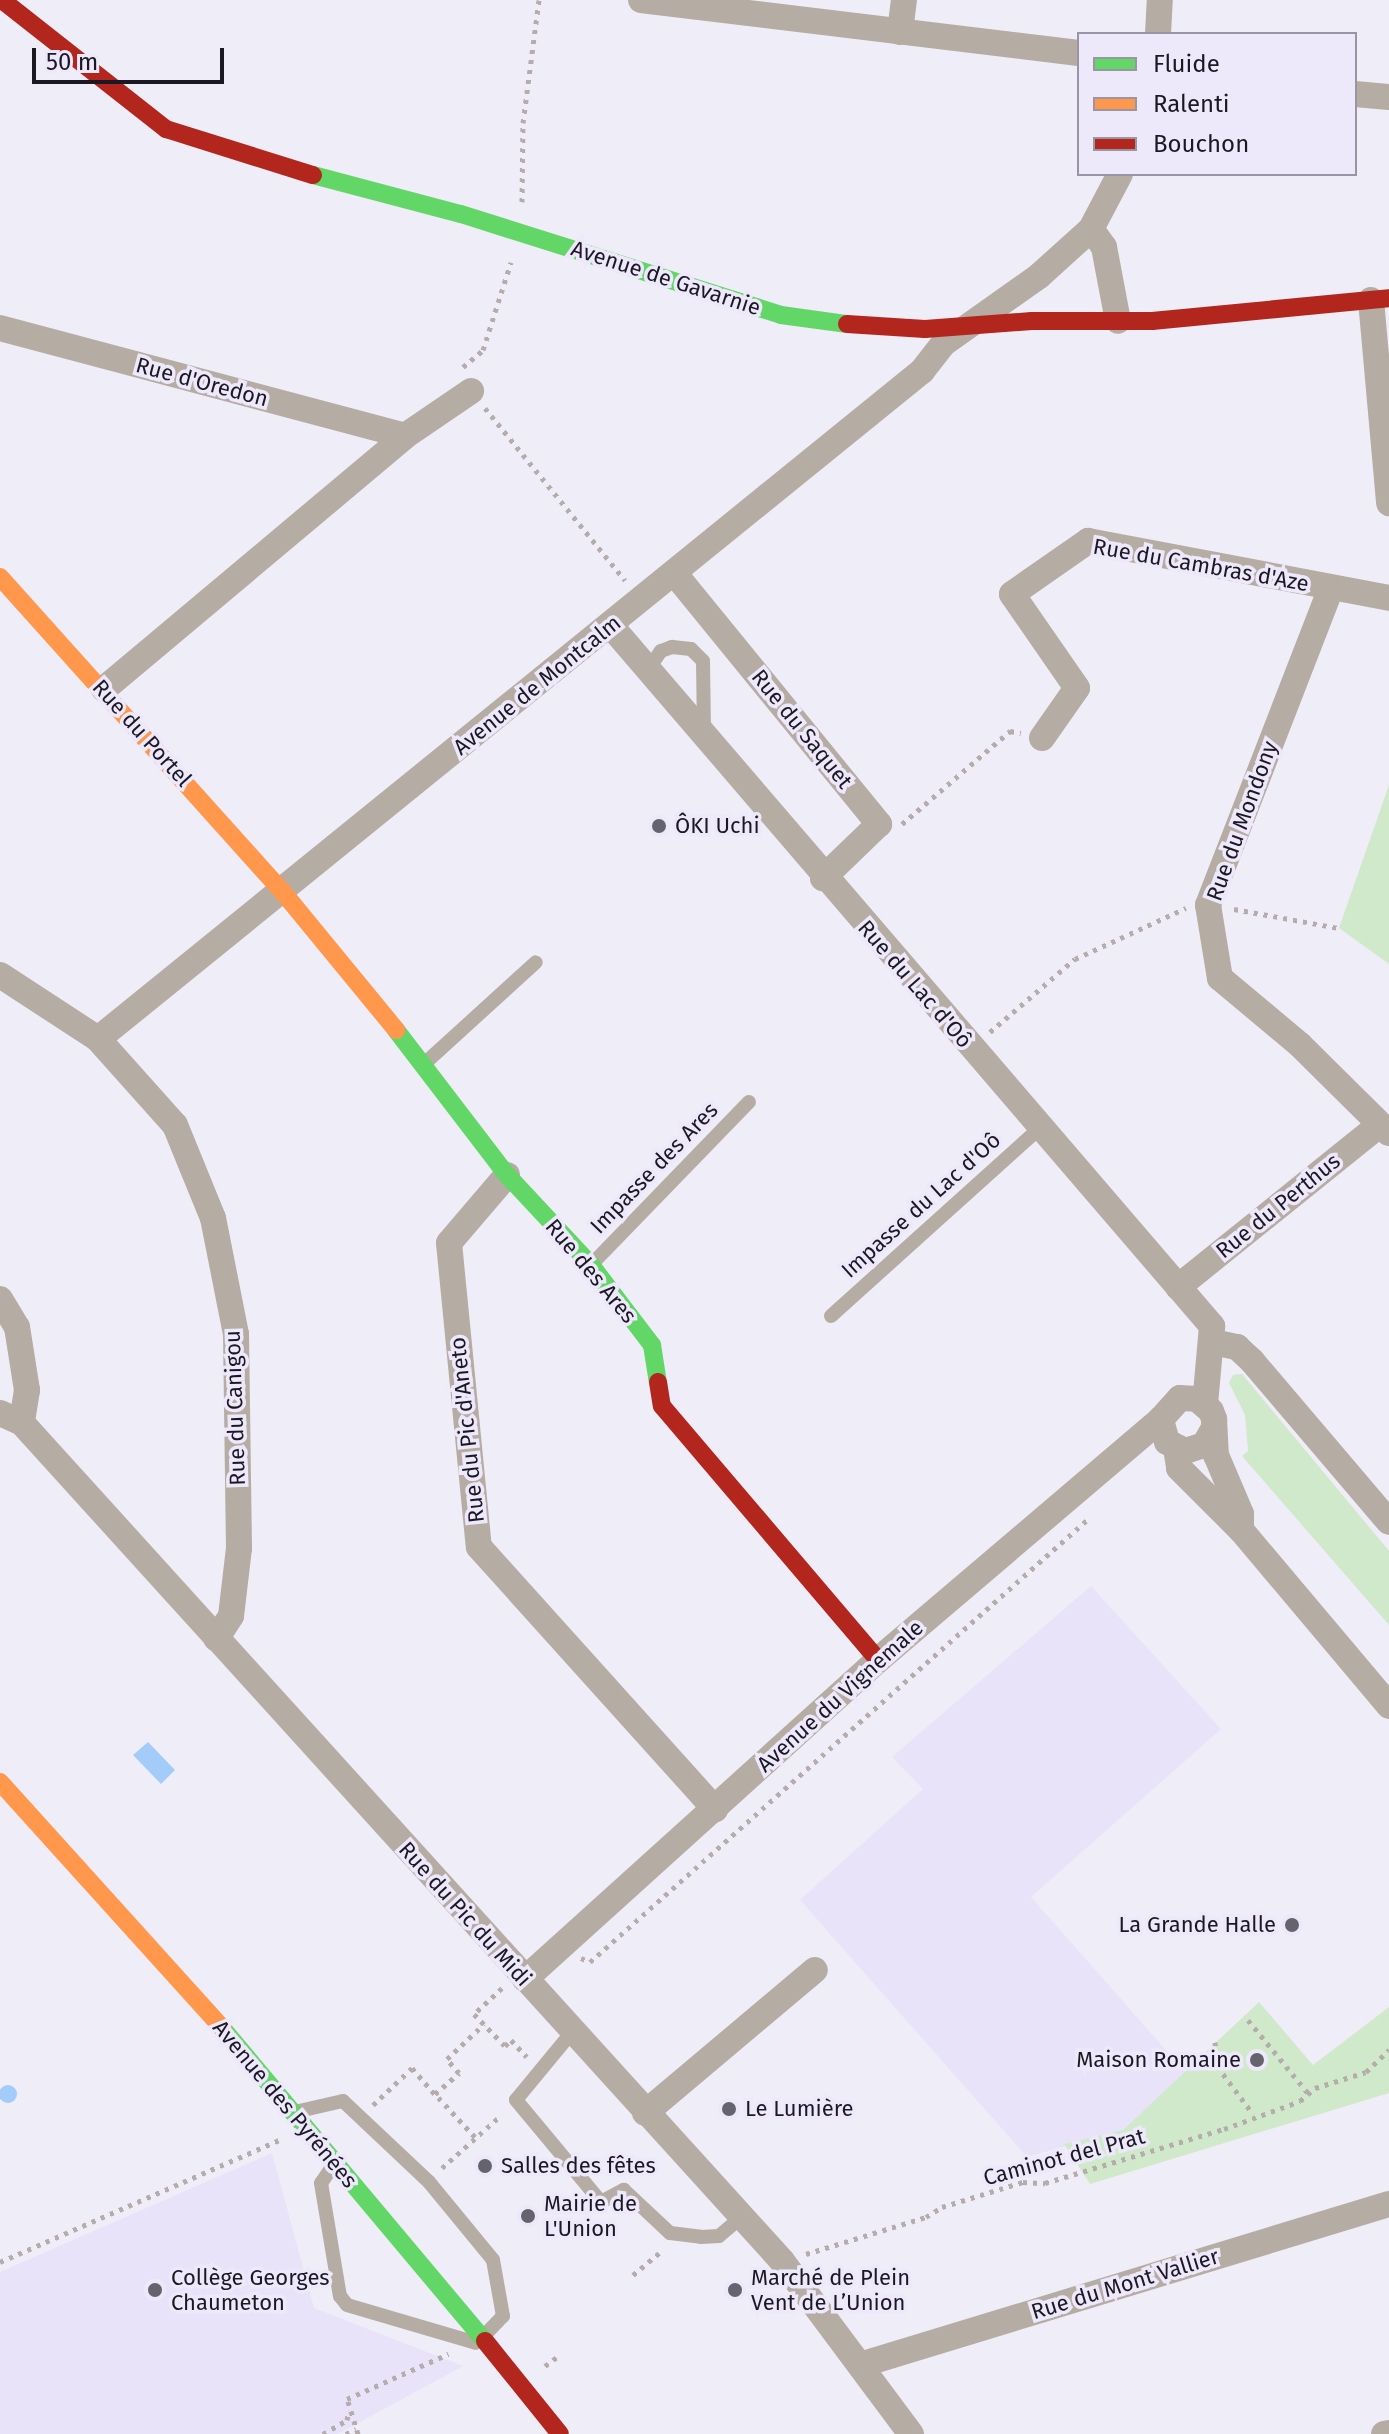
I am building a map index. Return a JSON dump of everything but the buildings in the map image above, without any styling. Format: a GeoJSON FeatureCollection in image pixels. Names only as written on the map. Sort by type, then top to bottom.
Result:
{"type":"FeatureCollection","features":[{"type":"Feature","properties":{"kind":"street","name":"Avenue de Gavarnie"},"geometry":{"type":"LineString","coordinates":[[2,0],[166,129],[267,163],[521,233],[781,315],[858,326],[972,326],[1118,321],[1380,299]]}},
{"type":"Feature","properties":{"kind":"street"},"geometry":{"type":"LineString","coordinates":[[641,0],[1077,53]]}},
{"type":"Feature","properties":{"kind":"street"},"geometry":{"type":"LineString","coordinates":[[900,32],[904,0]]}},
{"type":"Feature","properties":{"kind":"street"},"geometry":{"type":"LineString","coordinates":[[1158,32],[1160,0]]}},
{"type":"Feature","properties":{"kind":"street"},"geometry":{"type":"LineString","coordinates":[[1357,94],[1389,97]]}},
{"type":"Feature","properties":{"kind":"street"},"geometry":{"type":"LineString","coordinates":[[1118,321],[1104,247],[1091,229],[1119,176]]}},
{"type":"Feature","properties":{"kind":"street","name":"Avenue de Montcalm"},"geometry":{"type":"LineString","coordinates":[[98,1039],[922,371],[943,344],[972,326],[1091,229]]}},
{"type":"Feature","properties":{"kind":"street"},"geometry":{"type":"LineString","coordinates":[[1380,299],[1389,503]]}},
{"type":"Feature","properties":{"kind":"street","name":"Rue d'Oredon"},"geometry":{"type":"LineString","coordinates":[[0,328],[405,436]]}},
{"type":"Feature","properties":{"kind":"street"},"geometry":{"type":"LineString","coordinates":[[104,689],[405,436],[471,391]]}},
{"type":"Feature","properties":{"kind":"street","name":"Rue du Cambras d'Aze"},"geometry":{"type":"LineString","coordinates":[[1042,738],[1077,688],[1012,594],[1088,541],[1389,598]]}},
{"type":"Feature","properties":{"kind":"street","name":"Rue du Saquet"},"geometry":{"type":"LineString","coordinates":[[675,574],[879,824]]}},
{"type":"Feature","properties":{"kind":"street","name":"Rue du Portel"},"geometry":{"type":"LineString","coordinates":[[0,577],[104,689],[282,891]]}},
{"type":"Feature","properties":{"kind":"street","name":"Rue du Mondony"},"geometry":{"type":"LineString","coordinates":[[1331,588],[1208,905],[1220,978],[1300,1045],[1384,1130]]}},
{"type":"Feature","properties":{"kind":"street","name":"Rue du Lac d'Oô"},"geometry":{"type":"LineString","coordinates":[[611,626],[823,878],[1212,1326],[1211,1350]]}},
{"type":"Feature","properties":{"kind":"street"},"geometry":{"type":"LineString","coordinates":[[823,878],[879,824]]}},
{"type":"Feature","properties":{"kind":"street","name":"Rue des Ares"},"geometry":{"type":"LineString","coordinates":[[282,891],[424,1064],[507,1175],[591,1265],[652,1345],[662,1406],[878,1660]]}},
{"type":"Feature","properties":{"kind":"street","name":"Rue du Canigou"},"geometry":{"type":"LineString","coordinates":[[0,975],[98,1039],[175,1125],[213,1218],[236,1334],[239,1548],[231,1616],[216,1639]]}},
{"type":"Feature","properties":{"kind":"street","name":"Rue du Perthus"},"geometry":{"type":"LineString","coordinates":[[1178,1287],[1384,1130]]}},
{"type":"Feature","properties":{"kind":"street","name":"Rue du Pic d'Aneto"},"geometry":{"type":"LineString","coordinates":[[507,1175],[449,1243],[479,1547],[715,1809]]}},
{"type":"Feature","properties":{"kind":"street"},"geometry":{"type":"LineString","coordinates":[[0,1297],[17,1327],[27,1390],[11,1418]]}},
{"type":"Feature","properties":{"kind":"street"},"geometry":{"type":"LineString","coordinates":[[1389,1522],[1252,1361],[1237,1347],[1211,1350],[1192,1401],[1168,1436],[1179,1468],[1241,1530],[1389,1706]]}},
{"type":"Feature","properties":{"kind":"street"},"geometry":{"type":"LineString","coordinates":[[1192,1401],[1214,1428],[1216,1455],[1241,1514],[1241,1530]]}},
{"type":"Feature","properties":{"kind":"street","name":"Rue du Pic du Midi"},"geometry":{"type":"LineString","coordinates":[[11,1418],[216,1639],[514,1983],[572,2032],[782,2261],[911,2434]]}},
{"type":"Feature","properties":{"kind":"street","name":"Avenue du Vignemale"},"geometry":{"type":"LineString","coordinates":[[514,1983],[558,1949],[878,1660],[1125,1447],[1168,1436],[1204,1445],[1214,1428]]}},
{"type":"Feature","properties":{"kind":"street","name":"Avenue des Pyrénées"},"geometry":{"type":"LineString","coordinates":[[0,1782],[296,2112],[334,2164],[560,2434]]}},
{"type":"Feature","properties":{"kind":"street"},"geometry":{"type":"LineString","coordinates":[[645,2113],[815,1970]]}},
{"type":"Feature","properties":{"kind":"street","name":"Rue du Mont Vallier"},"geometry":{"type":"LineString","coordinates":[[860,2365],[1389,2204]]}},
{"type":"Feature","properties":{"kind":"lane"},"geometry":{"type":"LineString","coordinates":[[648,670],[661,651],[672,647],[691,649],[703,661],[704,737]]}},
{"type":"Feature","properties":{"kind":"lane"},"geometry":{"type":"LineString","coordinates":[[424,1064],[536,962]]}},
{"type":"Feature","properties":{"kind":"lane","name":"Impasse des Ares"},"geometry":{"type":"LineString","coordinates":[[591,1265],[749,1102]]}},
{"type":"Feature","properties":{"kind":"lane","name":"Impasse du Lac d'Oô"},"geometry":{"type":"LineString","coordinates":[[831,1316],[1040,1128]]}},
{"type":"Feature","properties":{"kind":"lane"},"geometry":{"type":"LineString","coordinates":[[572,2032],[516,2100],[601,2202],[624,2190],[670,2233],[682,2235],[719,2236],[742,2217]]}},
{"type":"Feature","properties":{"kind":"lane"},"geometry":{"type":"LineString","coordinates":[[296,2112],[343,2101],[429,2182],[493,2260],[503,2316],[485,2342],[347,2305],[340,2296],[321,2183],[334,2164]]}},
{"type":"Feature","properties":{"kind":"path"},"geometry":{"type":"LineString","coordinates":[[539,0],[523,123],[521,233],[483,350],[457,372],[642,600]]}},
{"type":"Feature","properties":{"kind":"path"},"geometry":{"type":"LineString","coordinates":[[879,824],[895,829],[1010,731],[1042,738]]}},
{"type":"Feature","properties":{"kind":"path"},"geometry":{"type":"LineString","coordinates":[[971,1049],[1075,959],[1195,904],[1339,928]]}},
{"type":"Feature","properties":{"kind":"path","name":"Avenue du Vignemale"},"geometry":{"type":"LineString","coordinates":[[558,1949],[590,1962],[1087,1520]]}},
{"type":"Feature","properties":{"kind":"path"},"geometry":{"type":"LineString","coordinates":[[514,1983],[474,2014],[505,2046],[511,2040],[527,2058]]}},
{"type":"Feature","properties":{"kind":"path"},"geometry":{"type":"LineString","coordinates":[[1248,2020],[1308,2093]]}},
{"type":"Feature","properties":{"kind":"path"},"geometry":{"type":"LineString","coordinates":[[435,2094],[459,2073],[447,2059],[484,2024]]}},
{"type":"Feature","properties":{"kind":"path"},"geometry":{"type":"LineString","coordinates":[[1215,2042],[1217,2066],[1253,2114]]}},
{"type":"Feature","properties":{"kind":"path","name":"Caminot del Prat"},"geometry":{"type":"LineString","coordinates":[[782,2261],[982,2194],[1023,2182],[1045,2183],[1224,2129],[1253,2114],[1300,2101],[1308,2093],[1366,2072],[1389,2050]]}},
{"type":"Feature","properties":{"kind":"path"},"geometry":{"type":"LineString","coordinates":[[385,2093],[412,2068],[475,2137]]}},
{"type":"Feature","properties":{"kind":"path"},"geometry":{"type":"LineString","coordinates":[[449,2160],[498,2118]]}},
{"type":"Feature","properties":{"kind":"path"},"geometry":{"type":"LineString","coordinates":[[0,2262],[284,2138],[287,2131]]}},
{"type":"Feature","properties":{"kind":"path"},"geometry":{"type":"LineString","coordinates":[[633,2275],[682,2235]]}},
{"type":"Feature","properties":{"kind":"path"},"geometry":{"type":"LineString","coordinates":[[346,2434],[357,2432],[347,2399],[448,2354],[485,2342]]}},
{"type":"Feature","properties":{"kind":"path"},"geometry":{"type":"LineString","coordinates":[[323,2434],[347,2420],[349,2409]]}},
{"type":"Feature","properties":{"kind":"shaded area"},"geometry":{"type":"Polygon","coordinates":[[[1091,1586],[1221,1729],[1031,1897],[1187,2074],[1123,2130],[1027,2157],[800,1900],[923,1789],[892,1757],[1091,1586]]]}},
{"type":"Feature","properties":{"kind":"shaded area","name":"Collège Georges Chaumeton"},"geometry":{"type":"Polygon","coordinates":[[[272,2153],[314,2308],[463,2366],[338,2434],[0,2434],[0,2272],[272,2153]]]}},
{"type":"Feature","properties":{"kind":"green space"},"geometry":{"type":"Polygon","coordinates":[[[1389,785],[1389,964],[1339,928],[1389,785]]]}},
{"type":"Feature","properties":{"kind":"green space"},"geometry":{"type":"Polygon","coordinates":[[[1242,1374],[1389,1551],[1389,1625],[1242,1456],[1248,1451],[1245,1415],[1229,1383],[1233,1375],[1242,1374]]]}},
{"type":"Feature","properties":{"kind":"green space"},"geometry":{"type":"Polygon","coordinates":[[[1259,2002],[1313,2065],[1389,2007],[1389,2093],[1090,2184],[1064,2144],[1123,2130],[1259,2002]]]}},
{"type":"Feature","properties":{"kind":"water"},"geometry":{"type":"Polygon","coordinates":[[[148,1742],[175,1770],[161,1784],[133,1755],[148,1742]]]}},
{"type":"Feature","properties":{"kind":"water"},"geometry":{"type":"Polygon","coordinates":[[[8,2085],[17,2094],[8,2103],[-1,2094],[8,2085]]]}},
{"type":"Feature","properties":{"kind":"traffic: fast"},"geometry":{"type":"LineString","coordinates":[[313,175],[461,214],[781,315],[847,324]]}},
{"type":"Feature","properties":{"kind":"traffic: fast"},"geometry":{"type":"LineString","coordinates":[[396,1030],[507,1175],[591,1265],[652,1345],[658,1382]]}},
{"type":"Feature","properties":{"kind":"traffic: fast"},"geometry":{"type":"LineString","coordinates":[[223,2029],[485,2341]]}},
{"type":"Feature","properties":{"kind":"traffic: slow"},"geometry":{"type":"LineString","coordinates":[[0,577],[282,891],[396,1030]]}},
{"type":"Feature","properties":{"kind":"traffic: slow"},"geometry":{"type":"LineString","coordinates":[[0,1782],[223,2029]]}},
{"type":"Feature","properties":{"kind":"traffic: jam"},"geometry":{"type":"LineString","coordinates":[[2,0],[166,129],[313,175]]}},
{"type":"Feature","properties":{"kind":"traffic: jam"},"geometry":{"type":"LineString","coordinates":[[847,324],[925,329],[1032,321],[1152,321],[1389,298]]}},
{"type":"Feature","properties":{"kind":"traffic: jam"},"geometry":{"type":"LineString","coordinates":[[658,1382],[662,1406],[878,1660]]}},
{"type":"Feature","properties":{"kind":"traffic: jam"},"geometry":{"type":"LineString","coordinates":[[485,2341],[560,2434]]}},
{"type":"Feature","properties":{"kind":"place","name":"ÔKI Uchi"},"geometry":{"type":"Point","coordinates":[659,826]}},
{"type":"Feature","properties":{"kind":"place","name":"La Grande Halle"},"geometry":{"type":"Point","coordinates":[1292,1925]}},
{"type":"Feature","properties":{"kind":"place","name":"Maison Romaine"},"geometry":{"type":"Point","coordinates":[1257,2060]}},
{"type":"Feature","properties":{"kind":"place","name":"Le Lumière"},"geometry":{"type":"Point","coordinates":[729,2109]}},
{"type":"Feature","properties":{"kind":"place","name":"Salles des fêtes"},"geometry":{"type":"Point","coordinates":[485,2166]}},
{"type":"Feature","properties":{"kind":"place","name":"Mairie de L'Union"},"geometry":{"type":"Point","coordinates":[528,2216]}},
{"type":"Feature","properties":{"kind":"place","name":"Collège Georges Chaumeton"},"geometry":{"type":"Point","coordinates":[155,2290]}},
{"type":"Feature","properties":{"kind":"place","name":"Marché de Plein Vent de L’Union"},"geometry":{"type":"Point","coordinates":[735,2290]}}]}
